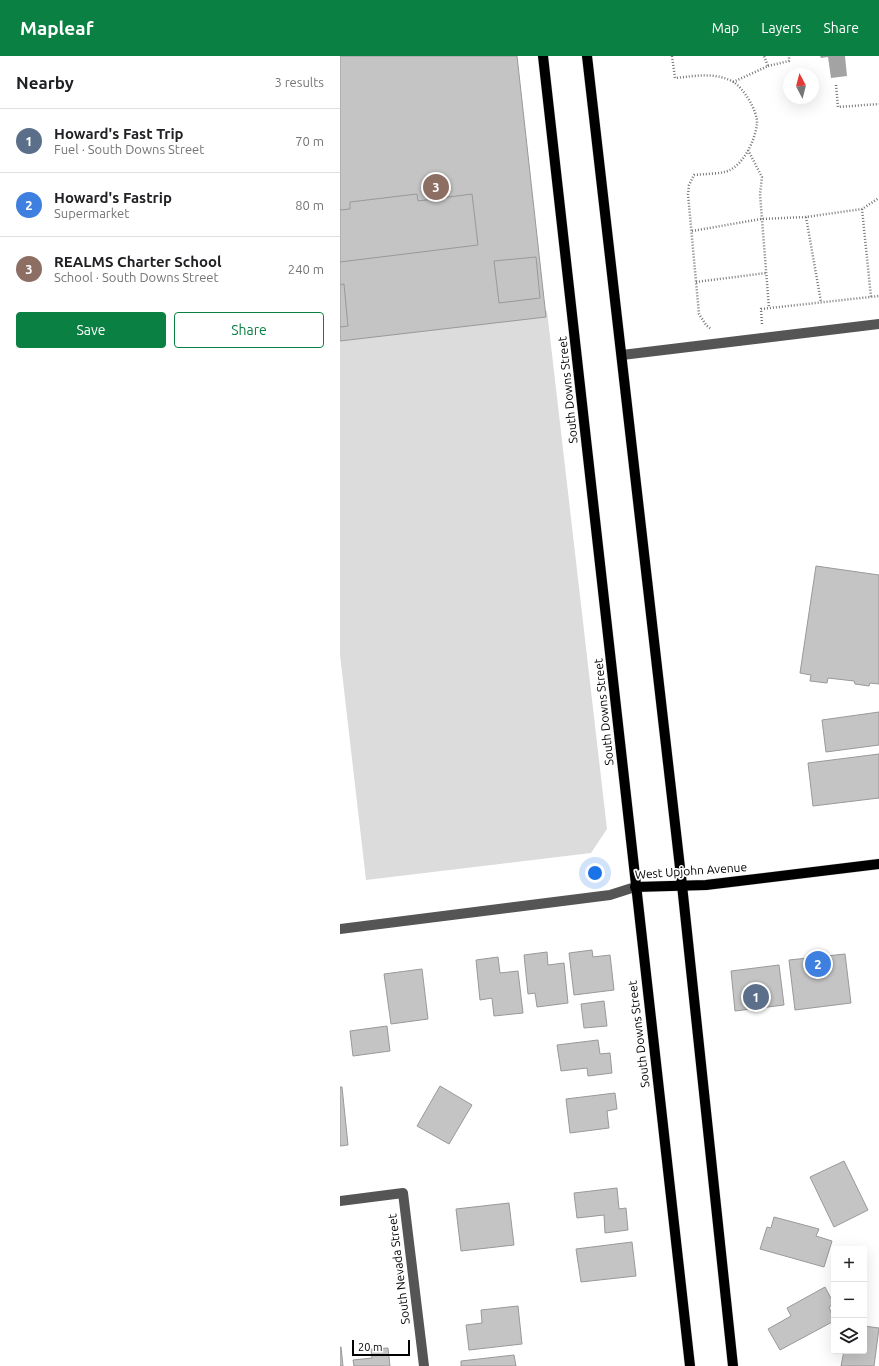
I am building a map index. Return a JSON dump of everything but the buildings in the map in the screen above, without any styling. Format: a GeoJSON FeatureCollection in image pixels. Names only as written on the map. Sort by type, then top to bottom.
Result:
{"type":"FeatureCollection","features":[{"type":"Feature","properties":{"kind":"main road","name":"South Downs Street"},"geometry":{"type":"LineString","coordinates":[[543,56],[610,641],[635,887],[690,1366]]}},
{"type":"Feature","properties":{"kind":"main road"},"geometry":{"type":"LineString","coordinates":[[587,56],[682,885],[733,1366]]}},
{"type":"Feature","properties":{"kind":"main road","name":"West Upjohn Avenue"},"geometry":{"type":"LineString","coordinates":[[635,887],[706,885],[879,864]]}},
{"type":"Feature","properties":{"kind":"street"},"geometry":{"type":"LineString","coordinates":[[622,355],[879,324]]}},
{"type":"Feature","properties":{"kind":"street","name":"West Upjohn Avenue"},"geometry":{"type":"LineString","coordinates":[[340,929],[610,895],[635,887]]}},
{"type":"Feature","properties":{"kind":"street","name":"South Nevada Street"},"geometry":{"type":"LineString","coordinates":[[340,1201],[403,1193],[424,1366]]}},
{"type":"Feature","properties":{"kind":"path"},"geometry":{"type":"LineString","coordinates":[[672,56],[675,78],[714,75],[733,82],[746,93],[758,122],[755,136],[745,156],[729,170],[694,175],[689,185],[688,194],[699,314],[706,325],[717,333]]}},
{"type":"Feature","properties":{"kind":"path"},"geometry":{"type":"LineString","coordinates":[[764,56],[768,66]]}},
{"type":"Feature","properties":{"kind":"path"},"geometry":{"type":"LineString","coordinates":[[733,82],[768,66],[789,61],[789,56]]}},
{"type":"Feature","properties":{"kind":"path"},"geometry":{"type":"LineString","coordinates":[[836,85],[838,107],[879,104]]}},
{"type":"Feature","properties":{"kind":"path"},"geometry":{"type":"LineString","coordinates":[[748,150],[762,177],[760,194],[769,308]]}},
{"type":"Feature","properties":{"kind":"path"},"geometry":{"type":"LineString","coordinates":[[692,231],[762,219],[806,217],[862,209],[879,198]]}},
{"type":"Feature","properties":{"kind":"path"},"geometry":{"type":"LineString","coordinates":[[862,209],[871,297]]}},
{"type":"Feature","properties":{"kind":"path"},"geometry":{"type":"LineString","coordinates":[[806,217],[821,302]]}},
{"type":"Feature","properties":{"kind":"path"},"geometry":{"type":"LineString","coordinates":[[696,282],[766,273]]}},
{"type":"Feature","properties":{"kind":"path"},"geometry":{"type":"LineString","coordinates":[[762,328],[761,309],[879,296]]}},
{"type":"Feature","properties":{"kind":"shaded area"},"geometry":{"type":"Polygon","coordinates":[[[820,56],[845,56],[847,76],[831,78],[828,57],[821,58],[820,56]]]}},
{"type":"Feature","properties":{"kind":"shaded area"},"geometry":{"type":"Polygon","coordinates":[[[547,311],[607,829],[591,853],[366,880],[340,655],[340,340],[547,311]]]}},
{"type":"Feature","properties":{"kind":"place","name":"REALMS Charter School"},"geometry":{"type":"Point","coordinates":[436,187]}},
{"type":"Feature","properties":{"kind":"place","name":"Howard's Fastrip"},"geometry":{"type":"Point","coordinates":[818,964]}},
{"type":"Feature","properties":{"kind":"place","name":"Howard's Fast Trip"},"geometry":{"type":"Point","coordinates":[756,997]}}]}
